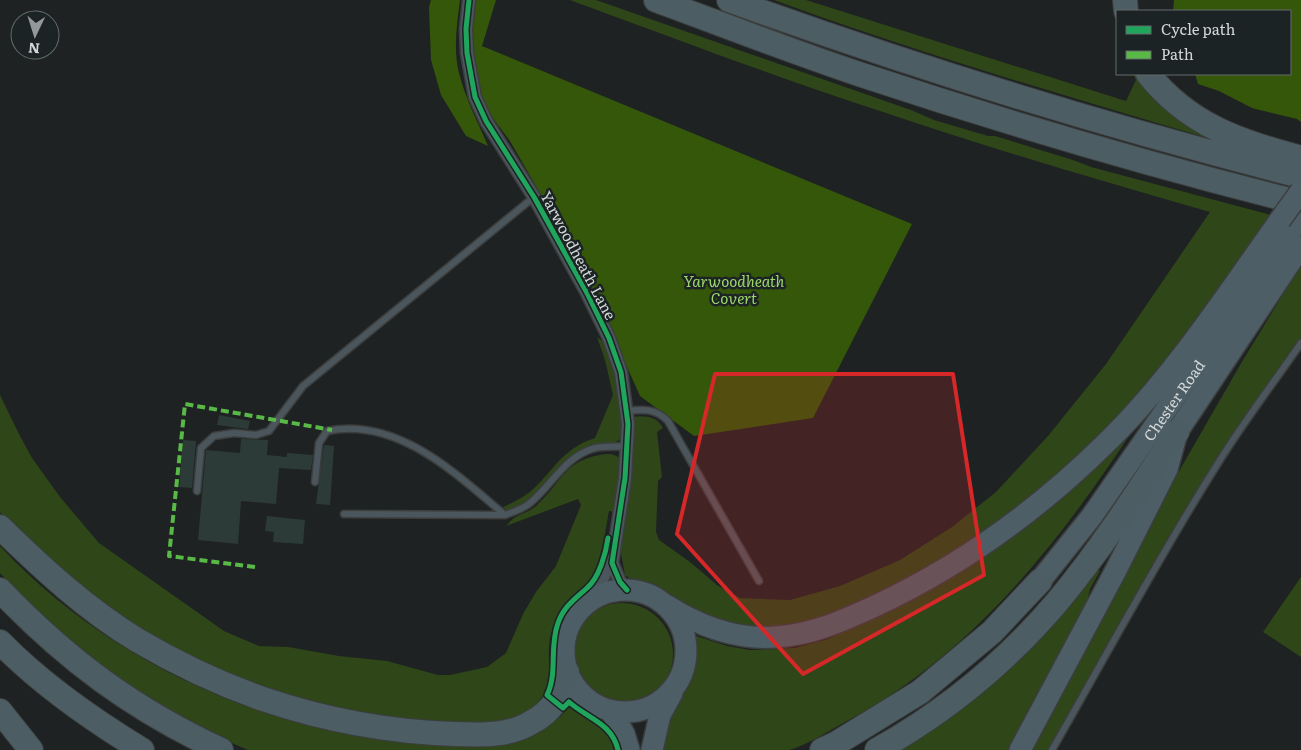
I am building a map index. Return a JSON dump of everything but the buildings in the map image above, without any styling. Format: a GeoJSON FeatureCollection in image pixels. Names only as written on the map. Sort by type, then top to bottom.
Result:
{"type":"FeatureCollection","features":[{"type":"Feature","properties":{"kind":"highway"},"geometry":{"type":"LineString","coordinates":[[656,0],[861,74],[1129,158],[1294,216]]}},
{"type":"Feature","properties":{"kind":"highway"},"geometry":{"type":"LineString","coordinates":[[730,0],[870,49],[1052,108],[1301,176]]}},
{"type":"Feature","properties":{"kind":"highway"},"geometry":{"type":"LineString","coordinates":[[1149,75],[1168,97],[1195,117],[1223,133],[1249,143],[1301,158]]}},
{"type":"Feature","properties":{"kind":"highway"},"geometry":{"type":"LineString","coordinates":[[675,689],[660,702],[647,709],[628,712],[611,711],[600,707],[585,697],[571,682],[567,672],[564,654],[566,636],[572,620],[583,606],[593,600],[615,591],[634,590],[652,596],[688,619],[708,628],[730,634],[760,637],[800,634],[824,628],[858,614],[909,589],[964,556],[1036,505],[1112,437],[1170,371],[1294,216],[1301,191]]}},
{"type":"Feature","properties":{"kind":"highway","name":"Chester Road"},"geometry":{"type":"LineString","coordinates":[[1040,581],[1092,516],[1294,216]]}},
{"type":"Feature","properties":{"kind":"highway","name":"Chester Road"},"geometry":{"type":"LineString","coordinates":[[1176,432],[1301,246]]}},
{"type":"Feature","properties":{"kind":"highway"},"geometry":{"type":"LineString","coordinates":[[877,750],[899,738],[942,708],[980,678],[1031,630],[1058,601],[1087,564],[1125,511],[1176,432]]}},
{"type":"Feature","properties":{"kind":"highway"},"geometry":{"type":"LineString","coordinates":[[1020,750],[1115,572],[1167,469],[1176,432]]}},
{"type":"Feature","properties":{"kind":"highway"},"geometry":{"type":"LineString","coordinates":[[0,523],[8,535],[42,568],[81,600],[138,640],[231,687],[295,709],[329,718],[370,726],[434,733],[497,733],[517,729],[531,723],[544,714],[556,702],[564,688],[567,672]]}},
{"type":"Feature","properties":{"kind":"highway"},"geometry":{"type":"LineString","coordinates":[[822,750],[838,743],[920,692],[992,632],[1040,581]]}},
{"type":"Feature","properties":{"kind":"highway"},"geometry":{"type":"LineString","coordinates":[[0,590],[52,640],[107,685],[187,734],[221,750]]}},
{"type":"Feature","properties":{"kind":"highway"},"geometry":{"type":"LineString","coordinates":[[652,750],[660,715],[684,673],[687,655],[686,637],[679,621],[668,606]]}},
{"type":"Feature","properties":{"kind":"highway"},"geometry":{"type":"LineString","coordinates":[[0,642],[50,688],[102,726],[142,750]]}},
{"type":"Feature","properties":{"kind":"highway"},"geometry":{"type":"LineString","coordinates":[[0,711],[31,750]]}},
{"type":"Feature","properties":{"kind":"highway"},"geometry":{"type":"LineString","coordinates":[[611,711],[624,734],[629,750]]}},
{"type":"Feature","properties":{"kind":"street","name":"Yarwoodheath Lane"},"geometry":{"type":"LineString","coordinates":[[470,0],[466,29],[467,53],[475,97],[486,121],[534,197],[587,293],[609,338],[621,372],[626,411],[627,446],[625,478],[612,563],[605,573],[593,600]]}},
{"type":"Feature","properties":{"kind":"street"},"geometry":{"type":"LineString","coordinates":[[612,563],[620,582],[627,590]]}},
{"type":"Feature","properties":{"kind":"lane"},"geometry":{"type":"LineString","coordinates":[[197,491],[201,448],[214,436],[234,433],[256,435],[269,431],[303,386],[534,197]]}},
{"type":"Feature","properties":{"kind":"lane"},"geometry":{"type":"LineString","coordinates":[[1052,750],[1215,467],[1301,344]]}},
{"type":"Feature","properties":{"kind":"lane"},"geometry":{"type":"LineString","coordinates":[[626,411],[652,410],[661,414],[668,421],[759,580]]}},
{"type":"Feature","properties":{"kind":"lane"},"geometry":{"type":"LineString","coordinates":[[315,482],[319,443],[327,431],[341,428],[361,429],[388,434],[415,446],[441,464],[505,515]]}},
{"type":"Feature","properties":{"kind":"lane"},"geometry":{"type":"LineString","coordinates":[[344,514],[505,515],[528,505],[543,491],[556,474],[584,453],[596,448],[627,446]]}},
{"type":"Feature","properties":{"kind":"highlighted area"},"geometry":{"type":"Polygon","coordinates":[[[715,374],[953,374],[984,575],[803,674],[677,534],[715,374]]]}},
{"type":"Feature","properties":{"kind":"green space"},"geometry":{"type":"Polygon","coordinates":[[[431,0],[460,0],[456,37],[457,64],[465,92],[488,146],[466,136],[441,95],[431,60],[429,7],[431,0]]]}},
{"type":"Feature","properties":{"kind":"green space","name":"Yarwoodheath Covert"},"geometry":{"type":"Polygon","coordinates":[[[474,0],[496,0],[482,46],[912,224],[813,418],[694,436],[640,396],[602,311],[541,195],[510,141],[486,109],[475,81],[469,49],[474,0]]]}},
{"type":"Feature","properties":{"kind":"green space"},"geometry":{"type":"Polygon","coordinates":[[[570,0],[596,0],[911,110],[934,120],[988,136],[995,136],[1091,167],[1271,215],[1162,366],[1090,446],[1055,477],[993,525],[939,562],[882,593],[831,617],[789,627],[741,627],[679,606],[660,593],[625,575],[621,553],[621,537],[632,468],[632,417],[650,417],[663,428],[657,432],[662,477],[658,481],[656,532],[659,540],[690,562],[717,585],[740,598],[790,600],[840,586],[900,560],[952,527],[996,492],[1048,436],[1106,364],[1210,212],[921,125],[763,71],[570,0]]]}},
{"type":"Feature","properties":{"kind":"green space"},"geometry":{"type":"Polygon","coordinates":[[[774,0],[806,0],[1126,101],[1136,80],[1134,75],[1139,75],[1208,135],[1204,137],[988,72],[774,0]]]}},
{"type":"Feature","properties":{"kind":"green space"},"geometry":{"type":"Polygon","coordinates":[[[1174,0],[1301,0],[1301,122],[1297,119],[1252,108],[1219,91],[1198,84],[1195,75],[1291,75],[1291,10],[1173,10],[1174,0]]]}},
{"type":"Feature","properties":{"kind":"green space"},"geometry":{"type":"Polygon","coordinates":[[[1301,265],[1301,341],[1242,426],[1050,750],[1029,750],[1148,525],[1243,360],[1301,265]]]}},
{"type":"Feature","properties":{"kind":"green space"},"geometry":{"type":"Polygon","coordinates":[[[597,337],[605,343],[613,364],[623,405],[622,435],[614,443],[586,449],[528,503],[508,512],[503,507],[530,492],[574,448],[595,438],[613,395],[605,360],[597,337]]]}},
{"type":"Feature","properties":{"kind":"green space"},"geometry":{"type":"Polygon","coordinates":[[[0,395],[32,458],[60,497],[99,543],[224,631],[259,646],[288,647],[339,656],[387,661],[438,675],[450,675],[487,667],[506,653],[523,614],[536,592],[556,566],[581,505],[578,499],[506,526],[514,518],[536,506],[564,474],[578,462],[606,454],[615,455],[622,460],[614,512],[609,511],[602,549],[596,567],[587,585],[564,609],[551,633],[547,687],[539,701],[542,704],[515,717],[493,723],[468,725],[438,723],[338,709],[268,690],[233,678],[167,647],[102,604],[53,563],[6,520],[0,512],[0,395]]]}},
{"type":"Feature","properties":{"kind":"green space"},"geometry":{"type":"Polygon","coordinates":[[[1131,433],[1072,517],[1007,595],[971,631],[932,665],[891,695],[818,737],[789,750],[660,750],[669,716],[691,666],[690,634],[727,646],[750,650],[795,648],[828,639],[861,624],[1131,433]]]}},
{"type":"Feature","properties":{"kind":"green space"},"geometry":{"type":"Polygon","coordinates":[[[0,546],[41,586],[86,622],[135,654],[186,681],[240,704],[295,722],[351,735],[408,743],[484,746],[496,745],[557,715],[560,717],[569,707],[591,719],[603,729],[612,742],[614,750],[248,750],[176,715],[130,687],[65,638],[0,573],[0,546]]]}},
{"type":"Feature","properties":{"kind":"green space"},"geometry":{"type":"Polygon","coordinates":[[[1098,569],[1100,571],[1090,589],[1087,603],[1010,750],[902,750],[942,724],[999,679],[1056,622],[1098,569]]]}},
{"type":"Feature","properties":{"kind":"green space"},"geometry":{"type":"Polygon","coordinates":[[[1301,577],[1301,657],[1263,632],[1301,577]]]}},
{"type":"Feature","properties":{"kind":"green space"},"geometry":{"type":"Polygon","coordinates":[[[622,603],[632,604],[651,611],[665,625],[672,644],[672,664],[665,683],[651,697],[632,704],[622,705],[612,704],[593,697],[579,683],[572,664],[571,654],[572,644],[579,625],[593,611],[612,604],[622,603]]]}},
{"type":"Feature","properties":{"kind":"marked path"},"geometry":{"type":"LineString","coordinates":[[255,567],[169,556],[185,404],[332,430]]}},
{"type":"Feature","properties":{"kind":"cycle path"},"geometry":{"type":"LineString","coordinates":[[469,0],[466,29],[467,53],[475,97],[486,121],[534,197],[587,293],[609,338],[621,372],[628,424],[625,478],[612,563],[620,582],[627,590]]}},
{"type":"Feature","properties":{"kind":"cycle path"},"geometry":{"type":"LineString","coordinates":[[608,538],[604,558],[595,578],[574,599],[560,617],[555,632],[552,678],[547,695],[563,708],[569,702],[605,727],[615,741],[618,750]]}}]}
